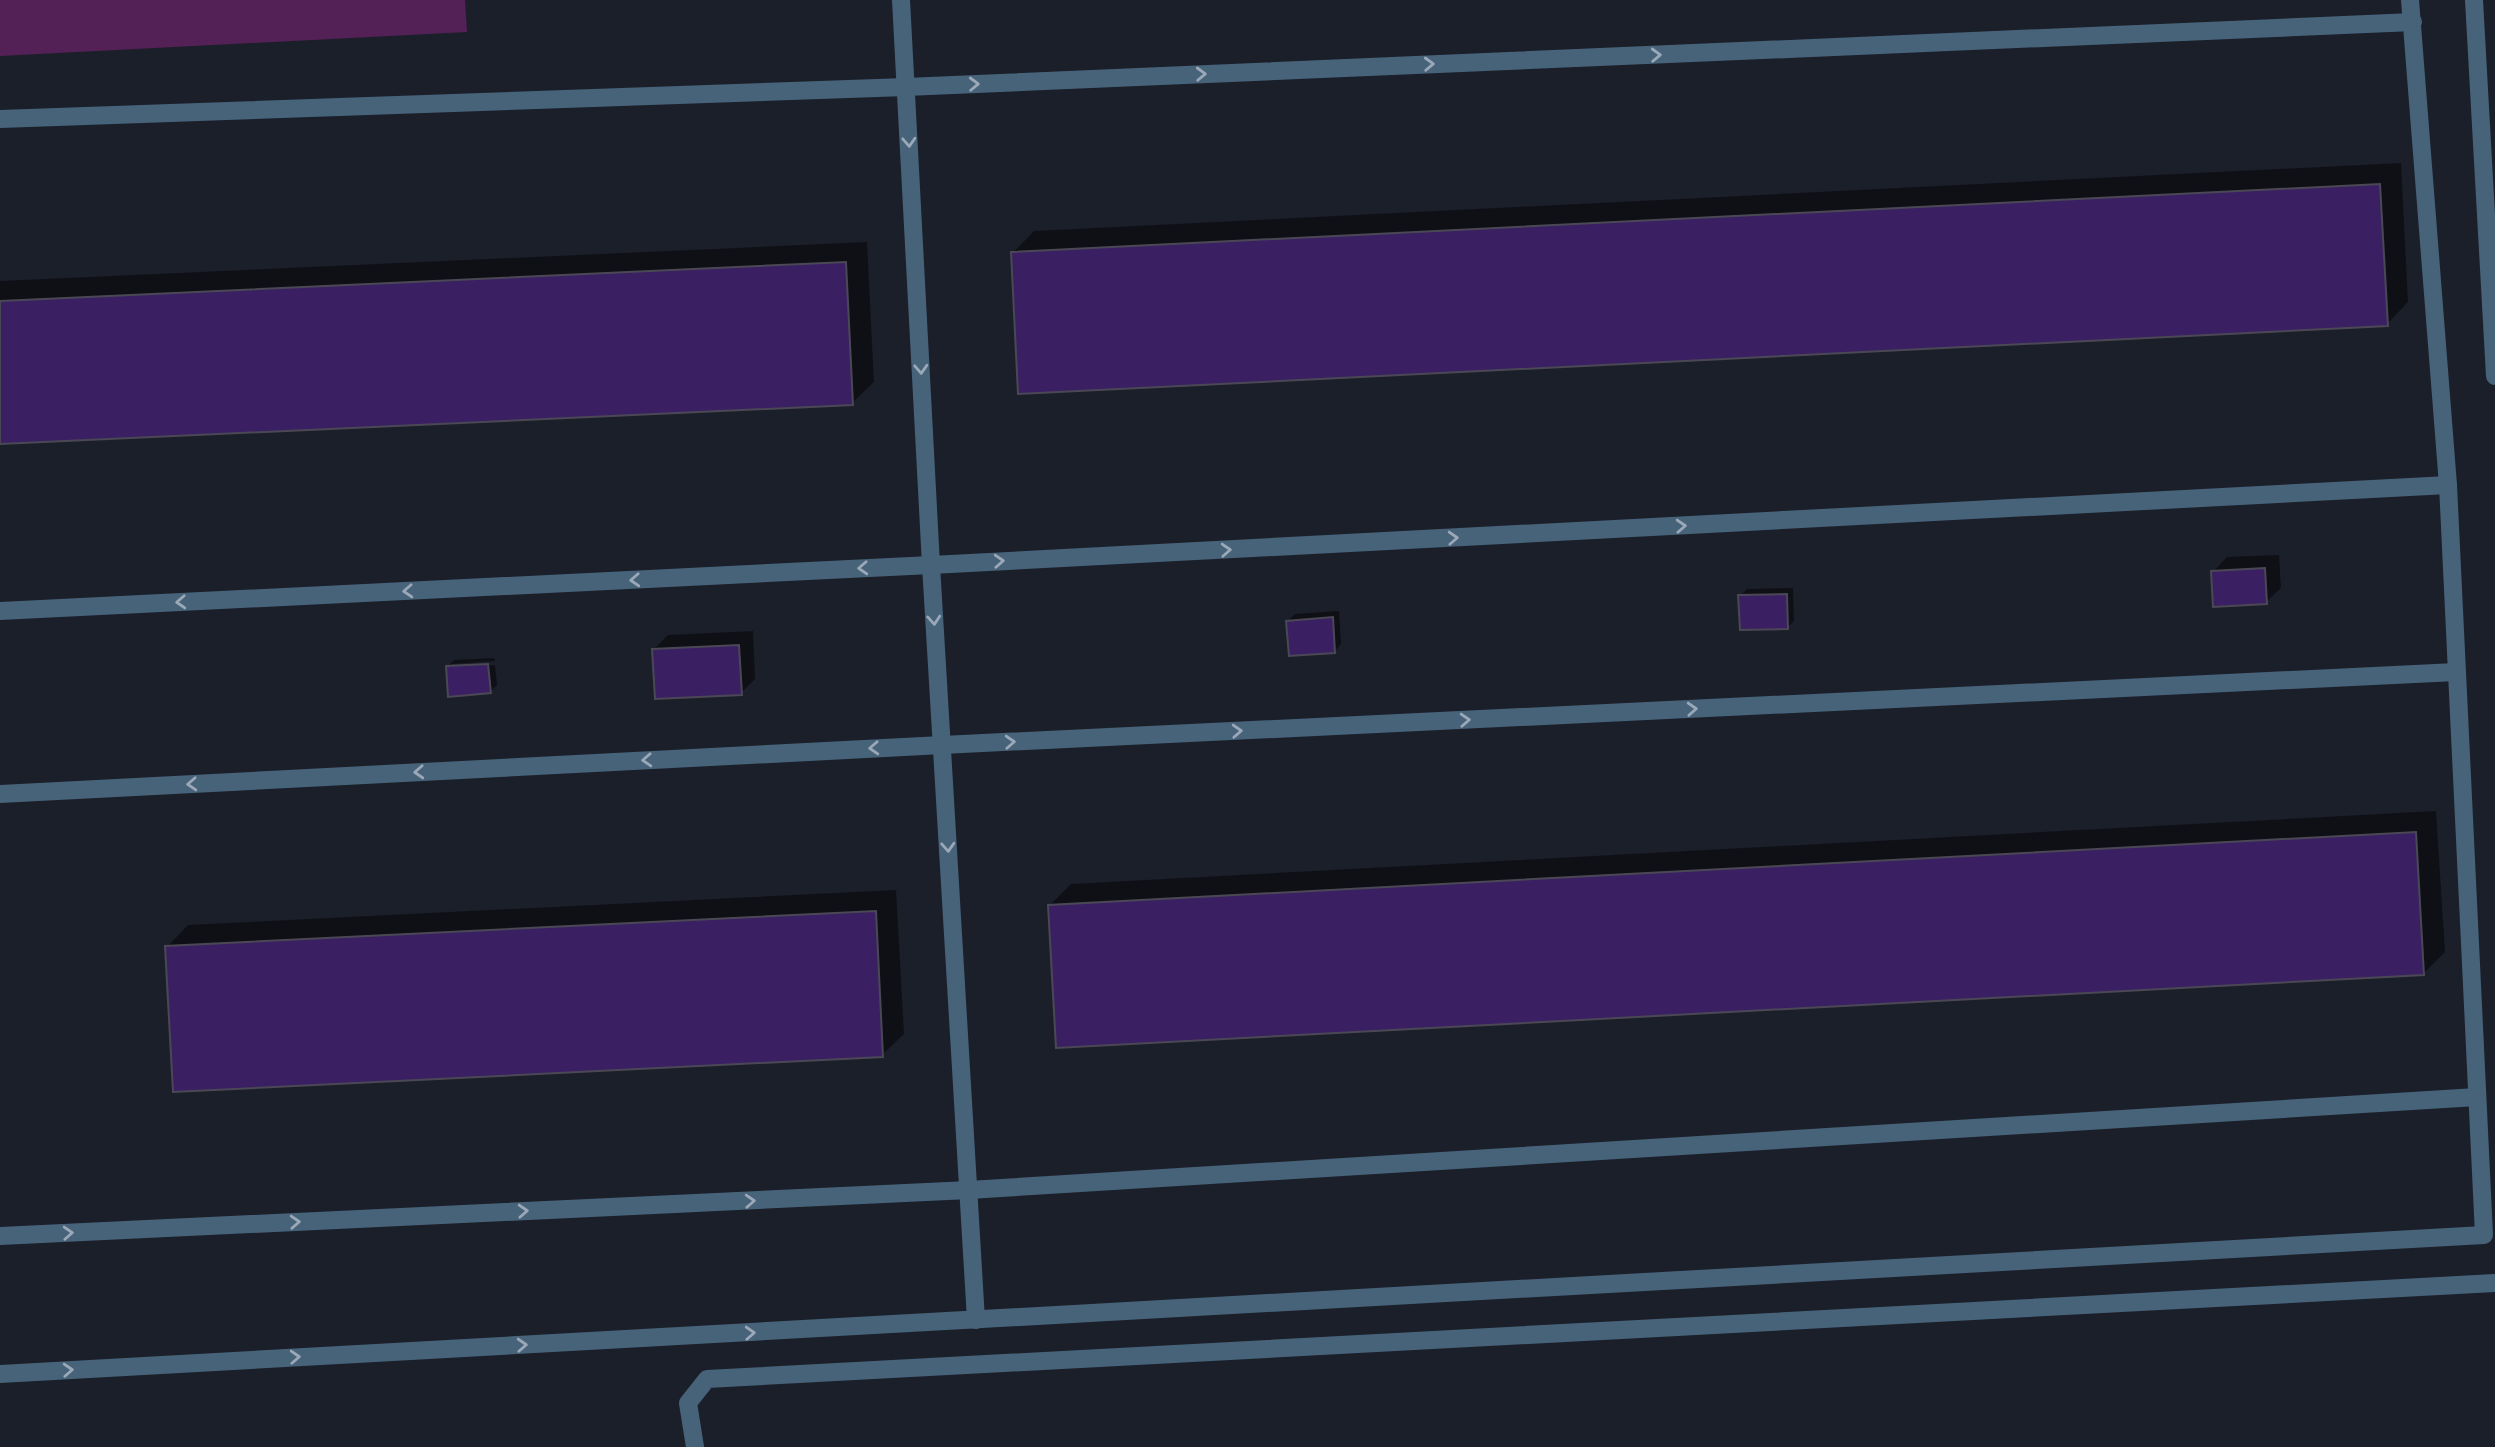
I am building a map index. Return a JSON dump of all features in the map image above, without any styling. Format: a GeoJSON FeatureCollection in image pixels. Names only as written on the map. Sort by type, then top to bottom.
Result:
{"type":"FeatureCollection","features":[{"type":"Feature","properties":{"kind":"street"},"geometry":{"type":"LineString","coordinates":[[901,0],[976,1320]]}},
{"type":"Feature","properties":{"kind":"street"},"geometry":{"type":"LineString","coordinates":[[0,1374],[2484,1235],[2448,485],[2410,0]]}},
{"type":"Feature","properties":{"kind":"street"},"geometry":{"type":"LineString","coordinates":[[2474,0],[2495,376]]}},
{"type":"Feature","properties":{"kind":"street"},"geometry":{"type":"LineString","coordinates":[[0,119],[906,87],[2413,22]]}},
{"type":"Feature","properties":{"kind":"street"},"geometry":{"type":"LineString","coordinates":[[0,611],[2448,485]]}},
{"type":"Feature","properties":{"kind":"street"},"geometry":{"type":"LineString","coordinates":[[0,794],[2456,671]]}},
{"type":"Feature","properties":{"kind":"street"},"geometry":{"type":"LineString","coordinates":[[0,1236],[969,1190],[2477,1097]]}},
{"type":"Feature","properties":{"kind":"street"},"geometry":{"type":"LineString","coordinates":[[695,1447],[688,1402],[707,1379],[2495,1283]]}},
{"type":"Feature","properties":{"kind":"shaded area"},"geometry":{"type":"Polygon","coordinates":[[[0,0],[465,0],[467,32],[0,56],[0,0]]]}},
{"type":"Feature","properties":{"kind":"building"},"geometry":{"type":"Polygon","coordinates":[[[2380,184],[2388,326],[1018,394],[1011,252],[2380,184]]]}},
{"type":"Feature","properties":{"kind":"building"},"geometry":{"type":"Polygon","coordinates":[[[846,262],[853,405],[0,444],[0,301],[846,262]]]}},
{"type":"Feature","properties":{"kind":"building"},"geometry":{"type":"Polygon","coordinates":[[[2265,568],[2267,604],[2213,607],[2211,571],[2265,568]]]}},
{"type":"Feature","properties":{"kind":"building"},"geometry":{"type":"Polygon","coordinates":[[[1787,594],[1788,629],[1740,630],[1738,595],[1787,594]]]}},
{"type":"Feature","properties":{"kind":"building"},"geometry":{"type":"Polygon","coordinates":[[[1333,617],[1335,653],[1289,656],[1286,621],[1333,617]]]}},
{"type":"Feature","properties":{"kind":"building"},"geometry":{"type":"Polygon","coordinates":[[[739,645],[742,695],[655,699],[652,649],[739,645]]]}},
{"type":"Feature","properties":{"kind":"building"},"geometry":{"type":"Polygon","coordinates":[[[488,664],[491,693],[448,697],[446,666],[488,664]]]}},
{"type":"Feature","properties":{"kind":"building"},"geometry":{"type":"Polygon","coordinates":[[[2416,832],[2424,975],[1056,1048],[1048,905],[2416,832]]]}},
{"type":"Feature","properties":{"kind":"building"},"geometry":{"type":"Polygon","coordinates":[[[876,911],[883,1057],[173,1092],[165,946],[876,911]]]}}]}
